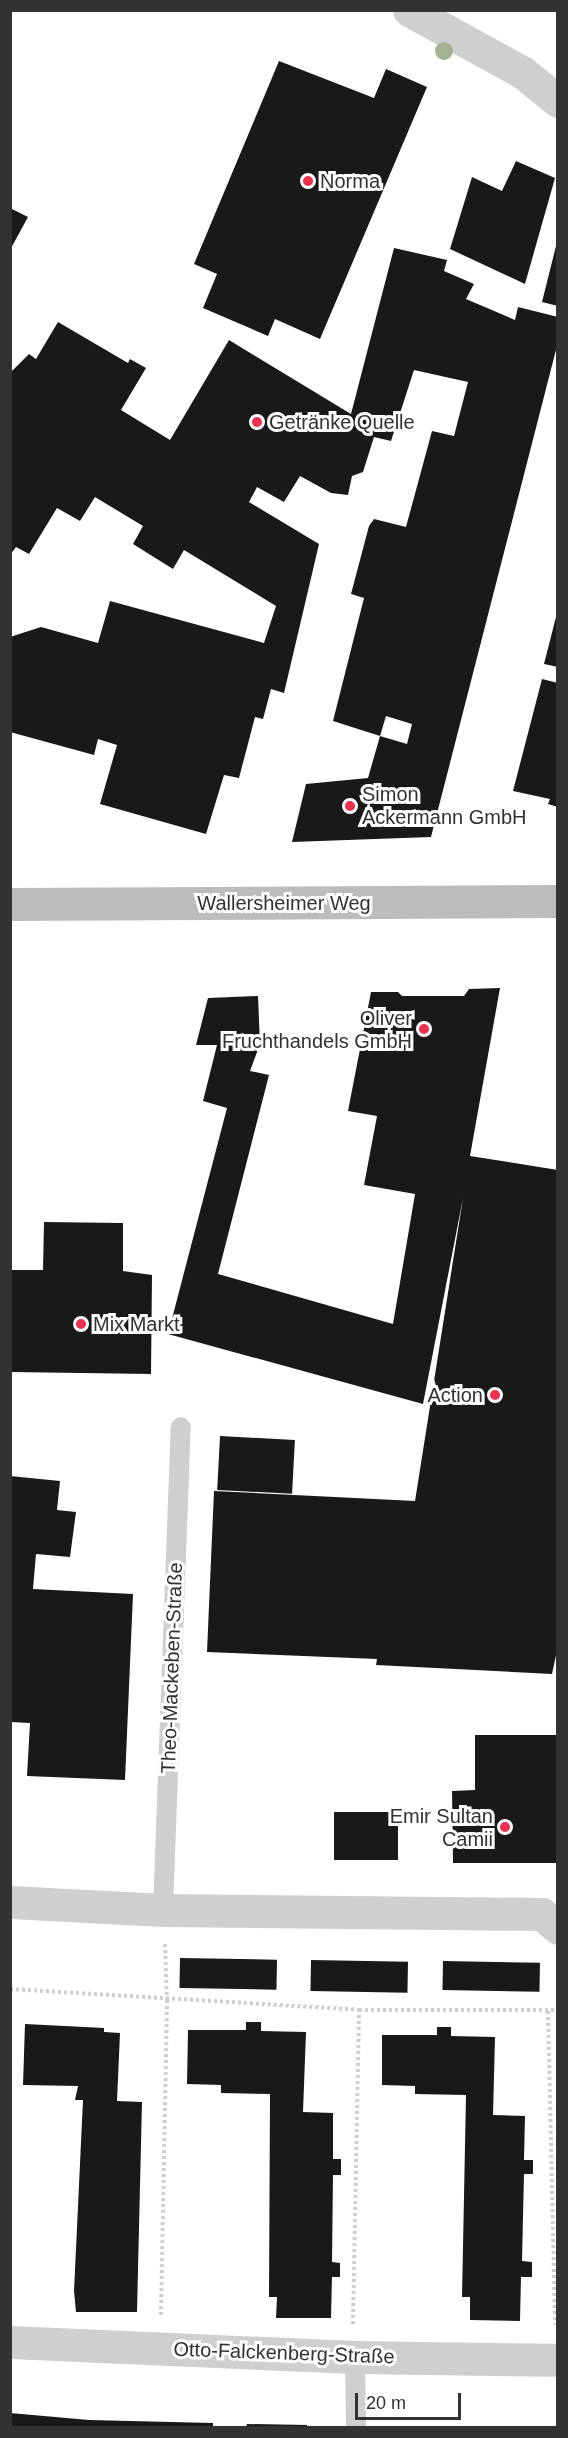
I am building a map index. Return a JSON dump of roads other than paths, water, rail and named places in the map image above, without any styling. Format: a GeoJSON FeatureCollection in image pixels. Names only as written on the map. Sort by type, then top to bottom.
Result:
{"type":"FeatureCollection","features":[{"type":"Feature","properties":{"kind":"street"},"geometry":{"type":"LineString","coordinates":[[409,10],[522,72],[558,100]]}},
{"type":"Feature","properties":{"kind":"street","name":"Wallersheimer Weg"},"geometry":{"type":"LineString","coordinates":[[10,904],[558,902]]}},
{"type":"Feature","properties":{"kind":"street"},"geometry":{"type":"LineString","coordinates":[[10,1902],[164,1910],[542,1914],[558,1928]]}},
{"type":"Feature","properties":{"kind":"street","name":"Otto-Falckenberg-Straße"},"geometry":{"type":"LineString","coordinates":[[10,2342],[353,2357],[556,2360]]}},
{"type":"Feature","properties":{"kind":"lane","name":"Theo-Mackeben-Straße"},"geometry":{"type":"LineString","coordinates":[[164,1910],[181,1427]]}},
{"type":"Feature","properties":{"kind":"lane"},"geometry":{"type":"LineString","coordinates":[[353,2357],[356,2427]]}},
{"type":"Feature","properties":{"kind":"place","name":"Norma"},"geometry":{"type":"Point","coordinates":[308,181]}},
{"type":"Feature","properties":{"kind":"place","name":"Getränke Quelle"},"geometry":{"type":"Point","coordinates":[257,422]}},
{"type":"Feature","properties":{"kind":"place","name":"Simon Ackermann GmbH"},"geometry":{"type":"Point","coordinates":[350,806]}},
{"type":"Feature","properties":{"kind":"place","name":"Oliver Fruchthandels GmbH"},"geometry":{"type":"Point","coordinates":[424,1029]}},
{"type":"Feature","properties":{"kind":"place","name":"Mix Markt"},"geometry":{"type":"Point","coordinates":[81,1324]}},
{"type":"Feature","properties":{"kind":"place","name":"Action"},"geometry":{"type":"Point","coordinates":[495,1395]}},
{"type":"Feature","properties":{"kind":"place","name":"Emir Sultan Camii"},"geometry":{"type":"Point","coordinates":[505,1827]}}]}
